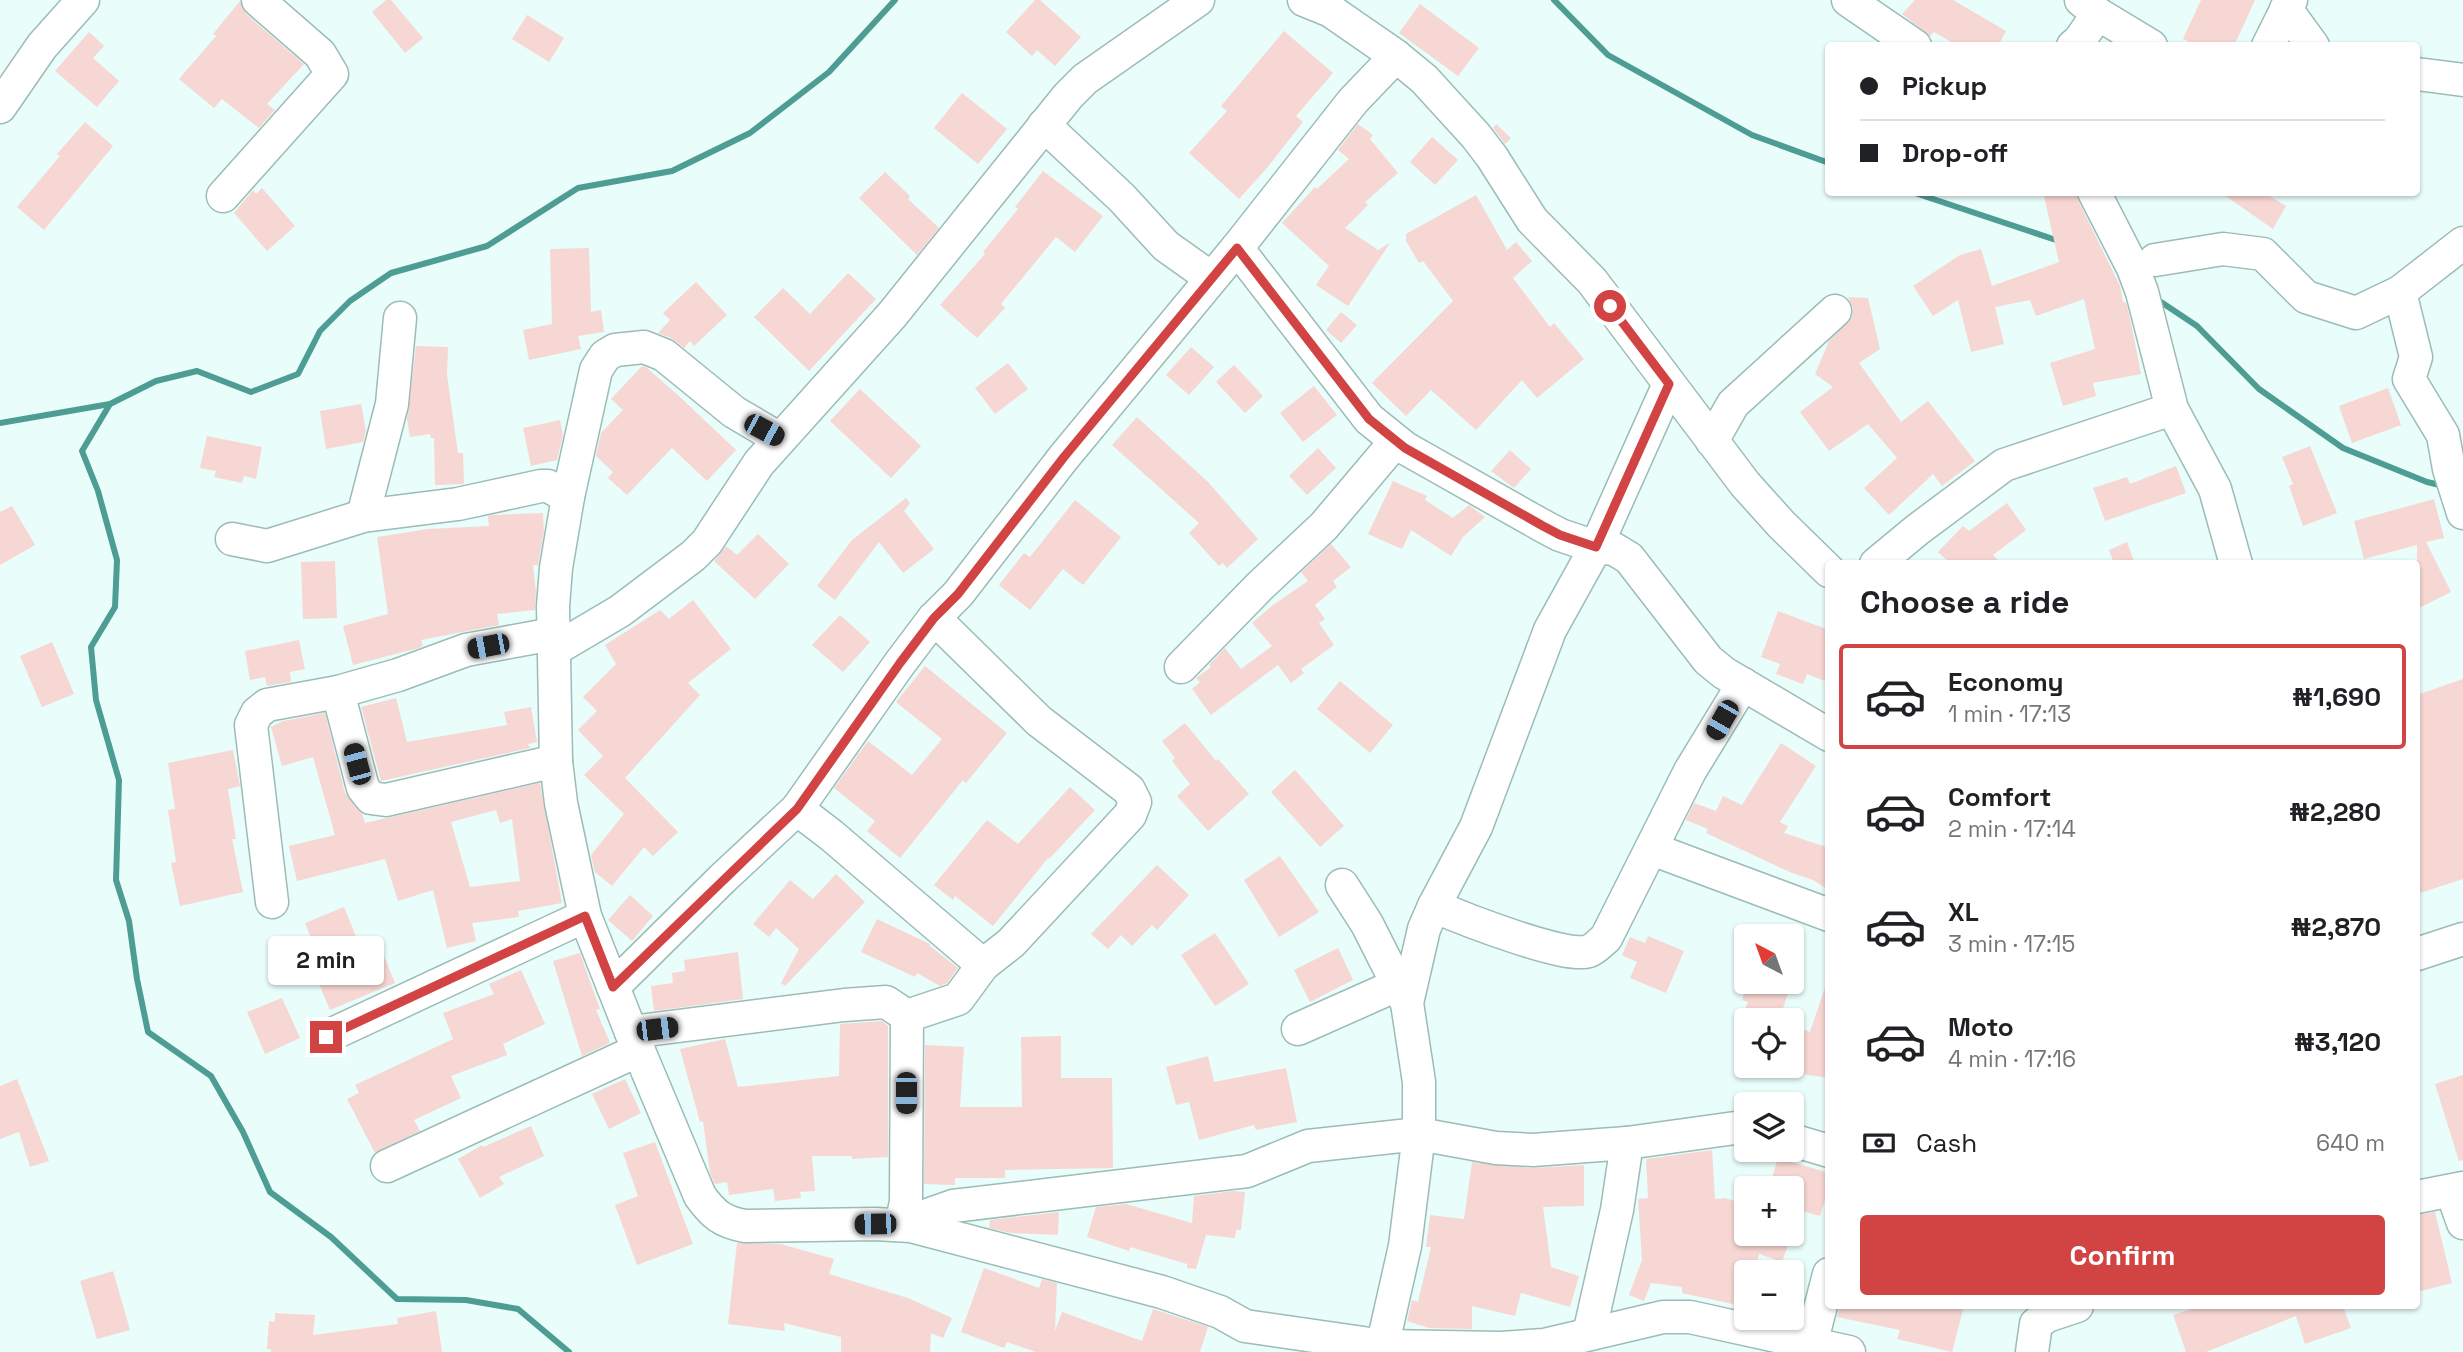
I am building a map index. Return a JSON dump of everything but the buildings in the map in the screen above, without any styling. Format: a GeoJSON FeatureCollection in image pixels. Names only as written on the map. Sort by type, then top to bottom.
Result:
{"type":"FeatureCollection","features":[{"type":"Feature","properties":{"kind":"street"},"geometry":{"type":"LineString","coordinates":[[0,107],[42,46],[83,0]]}},
{"type":"Feature","properties":{"kind":"street"},"geometry":{"type":"LineString","coordinates":[[223,196],[332,74],[320,54],[258,0]]}},
{"type":"Feature","properties":{"kind":"street"},"geometry":{"type":"LineString","coordinates":[[272,902],[251,725],[257,713],[267,705],[338,692],[398,675],[466,650],[554,642],[620,611],[707,542],[759,463],[892,315],[1044,125],[1085,79],[1198,0]]}},
{"type":"Feature","properties":{"kind":"street"},"geometry":{"type":"LineString","coordinates":[[1304,0],[1331,11],[1424,79],[1476,136],[1532,220],[1592,281],[1712,441],[1763,504],[1825,567]]}},
{"type":"Feature","properties":{"kind":"street"},"geometry":{"type":"LineString","coordinates":[[1848,0],[1909,42]]}},
{"type":"Feature","properties":{"kind":"street"},"geometry":{"type":"LineString","coordinates":[[2270,42],[2288,4]]}},
{"type":"Feature","properties":{"kind":"street"},"geometry":{"type":"LineString","coordinates":[[2288,4],[2311,42]]}},
{"type":"Feature","properties":{"kind":"street"},"geometry":{"type":"LineString","coordinates":[[2078,42],[2090,7],[2145,42]]}},
{"type":"Feature","properties":{"kind":"street"},"geometry":{"type":"LineString","coordinates":[[613,987],[797,809],[934,618],[958,594],[1064,457],[1237,248],[1353,101],[1396,56]]}},
{"type":"Feature","properties":{"kind":"street"},"geometry":{"type":"LineString","coordinates":[[2420,74],[2463,80]]}},
{"type":"Feature","properties":{"kind":"street"},"geometry":{"type":"LineString","coordinates":[[1044,125],[1122,198],[1166,246],[1211,278]]}},
{"type":"Feature","properties":{"kind":"street"},"geometry":{"type":"LineString","coordinates":[[2096,196],[2137,280],[2172,409],[2215,489],[2235,560]]}},
{"type":"Feature","properties":{"kind":"street"},"geometry":{"type":"LineString","coordinates":[[2155,260],[2223,249],[2263,254],[2306,297],[2356,313],[2400,292],[2463,243]]}},
{"type":"Feature","properties":{"kind":"street"},"geometry":{"type":"LineString","coordinates":[[1237,248],[1369,419],[1395,442],[1551,531],[1596,547],[1614,549],[1629,558],[1709,660],[1743,684],[1825,733]]}},
{"type":"Feature","properties":{"kind":"street"},"geometry":{"type":"LineString","coordinates":[[2400,292],[2416,356],[2409,379],[2455,454],[2463,513]]}},
{"type":"Feature","properties":{"kind":"street"},"geometry":{"type":"LineString","coordinates":[[1712,441],[1733,404],[1835,311]]}},
{"type":"Feature","properties":{"kind":"street"},"geometry":{"type":"LineString","coordinates":[[363,516],[393,404],[400,318]]}},
{"type":"Feature","properties":{"kind":"street"},"geometry":{"type":"LineString","coordinates":[[780,439],[734,412],[664,355],[644,347],[615,350],[605,356],[596,370],[568,496],[556,568],[556,761],[566,829],[585,916],[700,1196],[713,1214],[729,1223],[745,1226],[906,1226],[1162,1292],[1220,1312],[1248,1339],[1382,1349],[1501,1348],[1544,1345],[1664,1317],[1690,1317],[1810,1347],[1849,1352]]}},
{"type":"Feature","properties":{"kind":"street"},"geometry":{"type":"LineString","coordinates":[[1402,994],[1434,906],[1476,827],[1550,630],[1596,547],[1669,384]]}},
{"type":"Feature","properties":{"kind":"street"},"geometry":{"type":"LineString","coordinates":[[1882,560],[1917,530],[2004,466],[2172,409]]}},
{"type":"Feature","properties":{"kind":"street"},"geometry":{"type":"LineString","coordinates":[[1181,667],[1260,586],[1324,526],[1395,442]]}},
{"type":"Feature","properties":{"kind":"street"},"geometry":{"type":"LineString","coordinates":[[232,539],[267,546],[363,516],[458,504],[541,486],[548,486],[568,496]]}},
{"type":"Feature","properties":{"kind":"street"},"geometry":{"type":"LineString","coordinates":[[907,1016],[958,999],[983,965],[1011,943],[1129,815],[1135,802],[1129,790],[1039,721],[934,618]]}},
{"type":"Feature","properties":{"kind":"street"},"geometry":{"type":"LineString","coordinates":[[1434,906],[1479,925],[1570,953],[1589,951],[1606,938],[1690,771],[1743,684]]}},
{"type":"Feature","properties":{"kind":"street"},"geometry":{"type":"LineString","coordinates":[[338,692],[363,788],[371,798],[386,800],[556,761]]}},
{"type":"Feature","properties":{"kind":"street"},"geometry":{"type":"LineString","coordinates":[[797,809],[983,965]]}},
{"type":"Feature","properties":{"kind":"street"},"geometry":{"type":"LineString","coordinates":[[1652,849],[1825,914]]}},
{"type":"Feature","properties":{"kind":"street"},"geometry":{"type":"LineString","coordinates":[[1342,885],[1367,924],[1402,994],[1419,1082],[1419,1134],[1405,1247],[1382,1349]]}},
{"type":"Feature","properties":{"kind":"street"},"geometry":{"type":"LineString","coordinates":[[326,1037],[585,916]]}},
{"type":"Feature","properties":{"kind":"street"},"geometry":{"type":"LineString","coordinates":[[2420,953],[2463,939]]}},
{"type":"Feature","properties":{"kind":"street"},"geometry":{"type":"LineString","coordinates":[[1298,1029],[1402,994]]}},
{"type":"Feature","properties":{"kind":"street"},"geometry":{"type":"LineString","coordinates":[[387,1166],[635,1041],[844,1005],[886,1002],[907,1016]]}},
{"type":"Feature","properties":{"kind":"street"},"geometry":{"type":"LineString","coordinates":[[906,1226],[907,1016]]}},
{"type":"Feature","properties":{"kind":"street"},"geometry":{"type":"LineString","coordinates":[[906,1226],[930,1213],[953,1206],[1247,1171],[1308,1146],[1419,1134],[1496,1148],[1533,1150],[1627,1143],[1734,1128]]}},
{"type":"Feature","properties":{"kind":"street"},"geometry":{"type":"LineString","coordinates":[[1589,1334],[1617,1210],[1627,1143]]}},
{"type":"Feature","properties":{"kind":"street"},"geometry":{"type":"LineString","coordinates":[[1804,1144],[1825,1150]]}},
{"type":"Feature","properties":{"kind":"street"},"geometry":{"type":"LineString","coordinates":[[2420,1196],[2457,1190],[2463,1223]]}},
{"type":"Feature","properties":{"kind":"street"},"geometry":{"type":"LineString","coordinates":[[1810,1347],[1825,1289]]}},
{"type":"Feature","properties":{"kind":"street"},"geometry":{"type":"LineString","coordinates":[[2032,1352],[2036,1325],[2047,1316],[2068,1309]]}},
{"type":"Feature","properties":{"kind":"waterway"},"geometry":{"type":"LineString","coordinates":[[569,1352],[518,1309],[466,1300],[397,1299],[331,1237],[270,1192],[243,1132],[211,1076],[148,1032],[129,921],[116,880],[119,780],[96,700],[91,647],[115,607],[117,560],[98,491],[82,451],[110,404],[156,381],[197,371],[251,392],[298,374],[320,331],[350,301],[391,273],[487,246],[578,188],[672,171],[750,133],[829,72],[895,0]]}},
{"type":"Feature","properties":{"kind":"waterway"},"geometry":{"type":"LineString","coordinates":[[1554,0],[1608,55],[1752,135],[1825,162]]}},
{"type":"Feature","properties":{"kind":"waterway"},"geometry":{"type":"LineString","coordinates":[[1924,196],[2059,241]]}},
{"type":"Feature","properties":{"kind":"waterway"},"geometry":{"type":"LineString","coordinates":[[2155,298],[2197,326],[2259,389],[2343,448],[2427,482],[2444,486]]}},
{"type":"Feature","properties":{"kind":"waterway"},"geometry":{"type":"LineString","coordinates":[[0,423],[110,404]]}},
{"type":"Feature","properties":{"kind":"route"},"geometry":{"type":"LineString","coordinates":[[326,1037],[585,916],[613,987],[797,809],[934,618],[958,594],[1064,457],[1237,248],[1369,419],[1395,442],[1560,535],[1596,547],[1669,384],[1610,306]]}}]}
